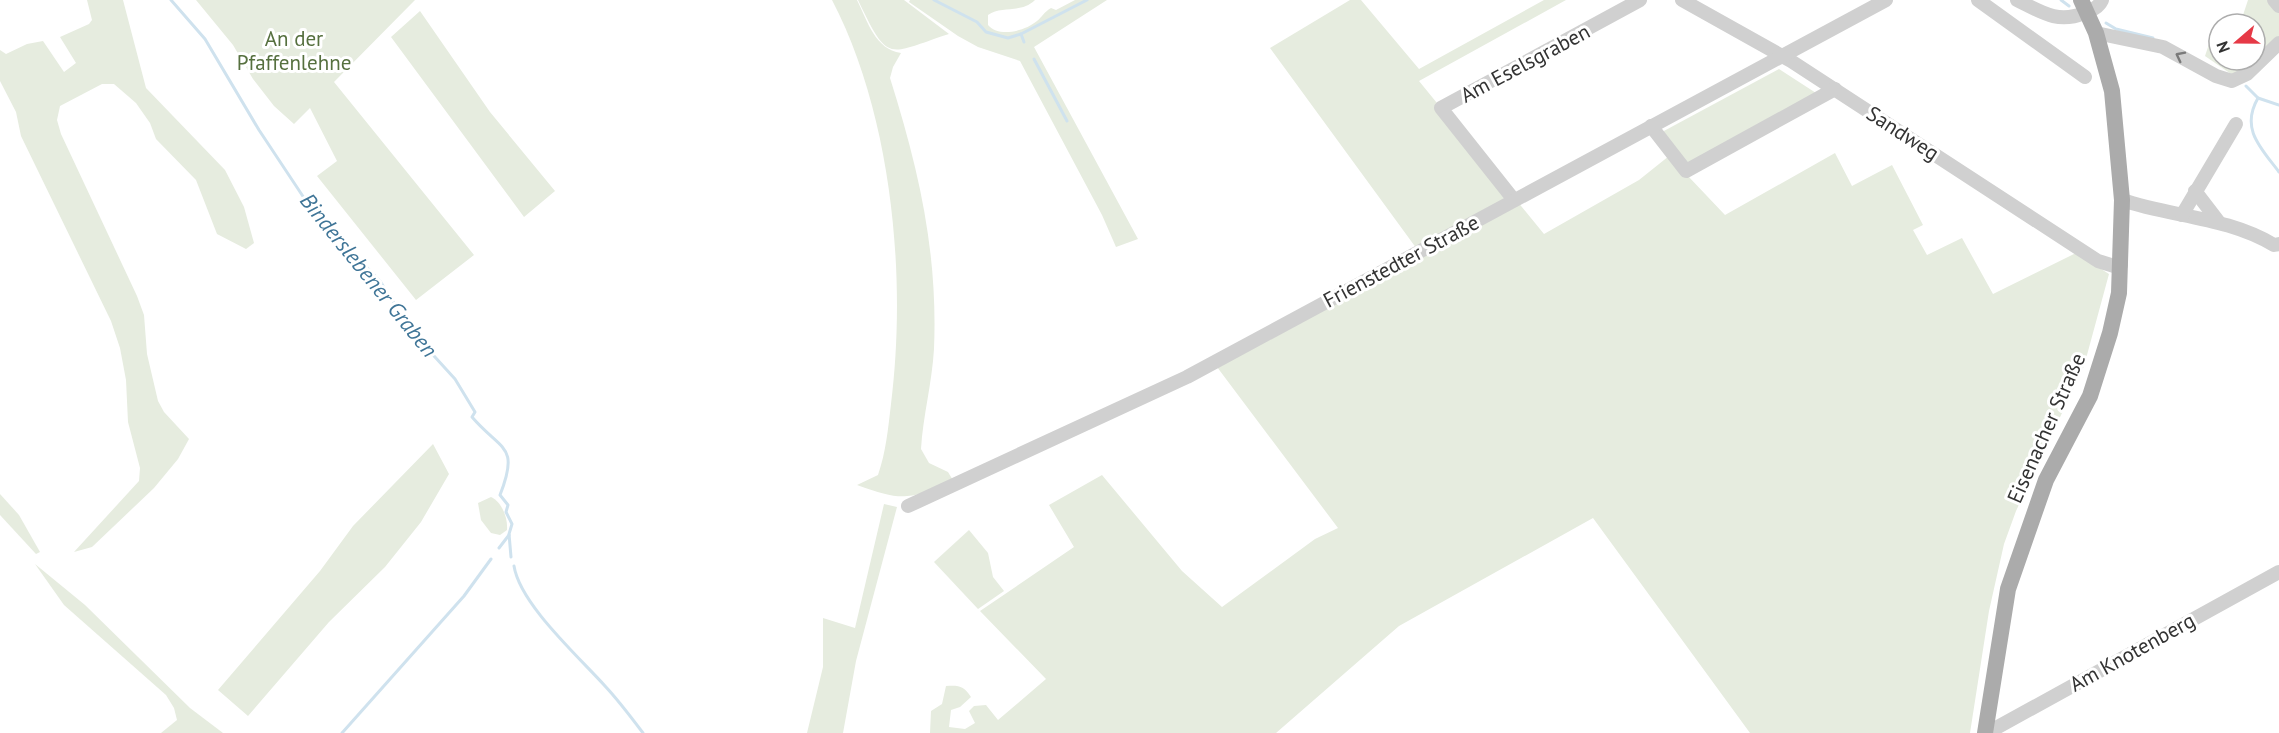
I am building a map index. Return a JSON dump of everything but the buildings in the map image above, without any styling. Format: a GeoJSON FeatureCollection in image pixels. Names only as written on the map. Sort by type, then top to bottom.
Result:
{"type":"FeatureCollection","features":[{"type":"Feature","properties":{"kind":"main road","name":"Eisenacher Straße"},"geometry":{"type":"LineString","coordinates":[[1986,733],[2008,589],[2025,534],[2046,480],[2090,396],[2110,333],[2121,265],[2122,200],[2112,91],[2096,33],[2085,6]]}},
{"type":"Feature","properties":{"kind":"street","name":"Am Eselsgraben"},"geometry":{"type":"LineString","coordinates":[[1514,200],[1441,108],[1640,0]]}},
{"type":"Feature","properties":{"kind":"street","name":"Sandweg"},"geometry":{"type":"LineString","coordinates":[[1682,0],[1783,56],[2098,261],[2114,266],[2121,265]]}},
{"type":"Feature","properties":{"kind":"street","name":"Frienstedter Straße"},"geometry":{"type":"LineString","coordinates":[[908,506],[1187,377],[1886,0]]}},
{"type":"Feature","properties":{"kind":"street"},"geometry":{"type":"LineString","coordinates":[[1978,0],[2085,77]]}},
{"type":"Feature","properties":{"kind":"street"},"geometry":{"type":"LineString","coordinates":[[2018,0],[2049,17],[2061,19],[2085,6],[2098,7],[2102,0]]}},
{"type":"Feature","properties":{"kind":"street"},"geometry":{"type":"LineString","coordinates":[[2274,0],[2279,6]]}},
{"type":"Feature","properties":{"kind":"street"},"geometry":{"type":"LineString","coordinates":[[2096,33],[2163,47],[2216,76],[2232,81],[2247,74],[2279,43]]}},
{"type":"Feature","properties":{"kind":"street"},"geometry":{"type":"LineString","coordinates":[[1651,126],[1686,171],[1835,89]]}},
{"type":"Feature","properties":{"kind":"street"},"geometry":{"type":"LineString","coordinates":[[2182,215],[2236,124]]}},
{"type":"Feature","properties":{"kind":"street"},"geometry":{"type":"LineString","coordinates":[[2195,191],[2218,221]]}},
{"type":"Feature","properties":{"kind":"street"},"geometry":{"type":"LineString","coordinates":[[2122,200],[2182,215],[2218,221],[2257,235],[2274,245],[2279,244]]}},
{"type":"Feature","properties":{"kind":"street","name":"Am Knotenberg"},"geometry":{"type":"LineString","coordinates":[[1986,733],[2279,572]]}},
{"type":"Feature","properties":{"kind":"green space"},"geometry":{"type":"Polygon","coordinates":[[[87,0],[123,0],[146,88],[225,170],[244,207],[254,243],[246,249],[217,234],[196,180],[156,139],[150,123],[136,103],[114,84],[102,84],[60,106],[57,120],[61,134],[144,315],[147,354],[158,401],[164,412],[189,439],[178,459],[154,488],[92,547],[74,552],[139,481],[140,468],[128,422],[126,380],[120,348],[111,321],[21,136],[16,112],[0,81],[0,50],[6,54],[27,44],[43,41],[64,72],[76,63],[60,37],[89,24],[92,20],[87,0]]]}},
{"type":"Feature","properties":{"kind":"green space","name":"An der Pfaffenlehne"},"geometry":{"type":"Polygon","coordinates":[[[196,0],[415,0],[334,82],[474,255],[416,300],[317,176],[337,161],[310,108],[294,124],[274,106],[253,79],[233,45],[196,0]]]}},
{"type":"Feature","properties":{"kind":"green space"},"geometry":{"type":"Polygon","coordinates":[[[832,0],[857,0],[873,33],[885,46],[901,53],[890,78],[918,179],[933,279],[934,349],[921,449],[929,463],[948,472],[954,482],[915,495],[896,496],[857,485],[878,475],[886,440],[896,355],[895,251],[890,198],[869,94],[852,45],[832,0]]]}},
{"type":"Feature","properties":{"kind":"green space"},"geometry":{"type":"Polygon","coordinates":[[[858,0],[904,0],[949,34],[913,46],[892,49],[884,45],[877,36],[858,0]]]}},
{"type":"Feature","properties":{"kind":"green space"},"geometry":{"type":"Polygon","coordinates":[[[910,0],[1035,0],[1024,7],[999,10],[988,15],[988,25],[993,29],[1012,32],[1032,25],[1051,8],[1056,10],[1075,0],[1107,0],[1034,47],[1138,239],[1116,247],[1102,215],[1020,61],[978,47],[958,36],[909,2],[910,0]]]}},
{"type":"Feature","properties":{"kind":"green space"},"geometry":{"type":"Polygon","coordinates":[[[1350,0],[1361,0],[1419,69],[1544,0],[1566,0],[1419,81],[1544,234],[1639,180],[1669,156],[1725,215],[1835,153],[1852,186],[1892,165],[1923,225],[1913,230],[1927,255],[1962,238],[1993,294],[2076,253],[2109,274],[2084,366],[2016,511],[2004,544],[1989,611],[1970,733],[1750,733],[1593,518],[1399,626],[1276,733],[930,733],[931,711],[942,704],[946,686],[961,687],[971,697],[960,707],[951,710],[949,727],[965,729],[975,723],[969,711],[974,706],[986,705],[998,720],[1046,679],[980,611],[1074,547],[1049,505],[1102,475],[1182,571],[1222,607],[1315,539],[1338,528],[1217,367],[1422,256],[1270,48],[1350,0]]]}},
{"type":"Feature","properties":{"kind":"green space"},"geometry":{"type":"Polygon","coordinates":[[[2248,0],[2268,0],[2279,12],[2279,38],[2267,48],[2267,12],[2244,12],[2248,0]]]}},
{"type":"Feature","properties":{"kind":"green space"},"geometry":{"type":"Polygon","coordinates":[[[420,11],[490,112],[555,191],[524,217],[391,37],[420,11]]]}},
{"type":"Feature","properties":{"kind":"green space"},"geometry":{"type":"Polygon","coordinates":[[[1779,69],[1816,93],[1687,166],[1662,132],[1779,69]]]}},
{"type":"Feature","properties":{"kind":"green space"},"geometry":{"type":"Polygon","coordinates":[[[433,444],[449,474],[421,522],[385,567],[329,622],[248,716],[218,690],[320,571],[353,526],[433,444]]]}},
{"type":"Feature","properties":{"kind":"green space"},"geometry":{"type":"Polygon","coordinates":[[[0,494],[19,515],[40,552],[36,554],[0,515],[0,494]]]}},
{"type":"Feature","properties":{"kind":"green space"},"geometry":{"type":"Polygon","coordinates":[[[491,497],[501,506],[506,520],[507,530],[500,535],[491,533],[481,520],[478,503],[491,497]]]}},
{"type":"Feature","properties":{"kind":"green space"},"geometry":{"type":"Polygon","coordinates":[[[884,504],[897,507],[856,661],[843,733],[807,733],[823,667],[823,618],[855,628],[884,504]]]}},
{"type":"Feature","properties":{"kind":"green space"},"geometry":{"type":"Polygon","coordinates":[[[969,530],[988,553],[993,577],[1004,591],[978,609],[934,562],[969,530]]]}},
{"type":"Feature","properties":{"kind":"green space"},"geometry":{"type":"Polygon","coordinates":[[[35,564],[85,605],[190,708],[223,733],[161,733],[177,720],[174,708],[166,695],[64,605],[35,564]]]}},
{"type":"Feature","properties":{"kind":"waterway","name":"Binderslebener Graben"},"geometry":{"type":"LineString","coordinates":[[171,0],[205,39],[259,130],[314,213],[380,281],[414,334],[455,379],[475,412],[472,417],[504,450],[508,457],[508,466],[500,495],[508,505],[506,512],[512,524],[509,534],[511,557]]}},
{"type":"Feature","properties":{"kind":"waterway"},"geometry":{"type":"LineString","coordinates":[[934,0],[977,22],[986,32],[1008,38],[1021,34],[1087,0]]}},
{"type":"Feature","properties":{"kind":"waterway"},"geometry":{"type":"LineString","coordinates":[[2061,0],[2069,6]]}},
{"type":"Feature","properties":{"kind":"waterway"},"geometry":{"type":"LineString","coordinates":[[2106,23],[2116,29],[2153,38]]}},
{"type":"Feature","properties":{"kind":"waterway"},"geometry":{"type":"LineString","coordinates":[[1021,34],[1024,42]]}},
{"type":"Feature","properties":{"kind":"waterway"},"geometry":{"type":"LineString","coordinates":[[1034,59],[1067,121]]}},
{"type":"Feature","properties":{"kind":"waterway"},"geometry":{"type":"LineString","coordinates":[[2246,86],[2258,98],[2251,119],[2255,138],[2279,172]]}},
{"type":"Feature","properties":{"kind":"waterway"},"geometry":{"type":"LineString","coordinates":[[2258,98],[2279,105]]}},
{"type":"Feature","properties":{"kind":"waterway"},"geometry":{"type":"LineString","coordinates":[[499,548],[509,535]]}},
{"type":"Feature","properties":{"kind":"waterway"},"geometry":{"type":"LineString","coordinates":[[342,733],[464,596],[491,559]]}},
{"type":"Feature","properties":{"kind":"waterway","name":"Binderslebener Graben"},"geometry":{"type":"LineString","coordinates":[[514,566],[527,597],[538,613],[625,709],[643,733]]}}]}
